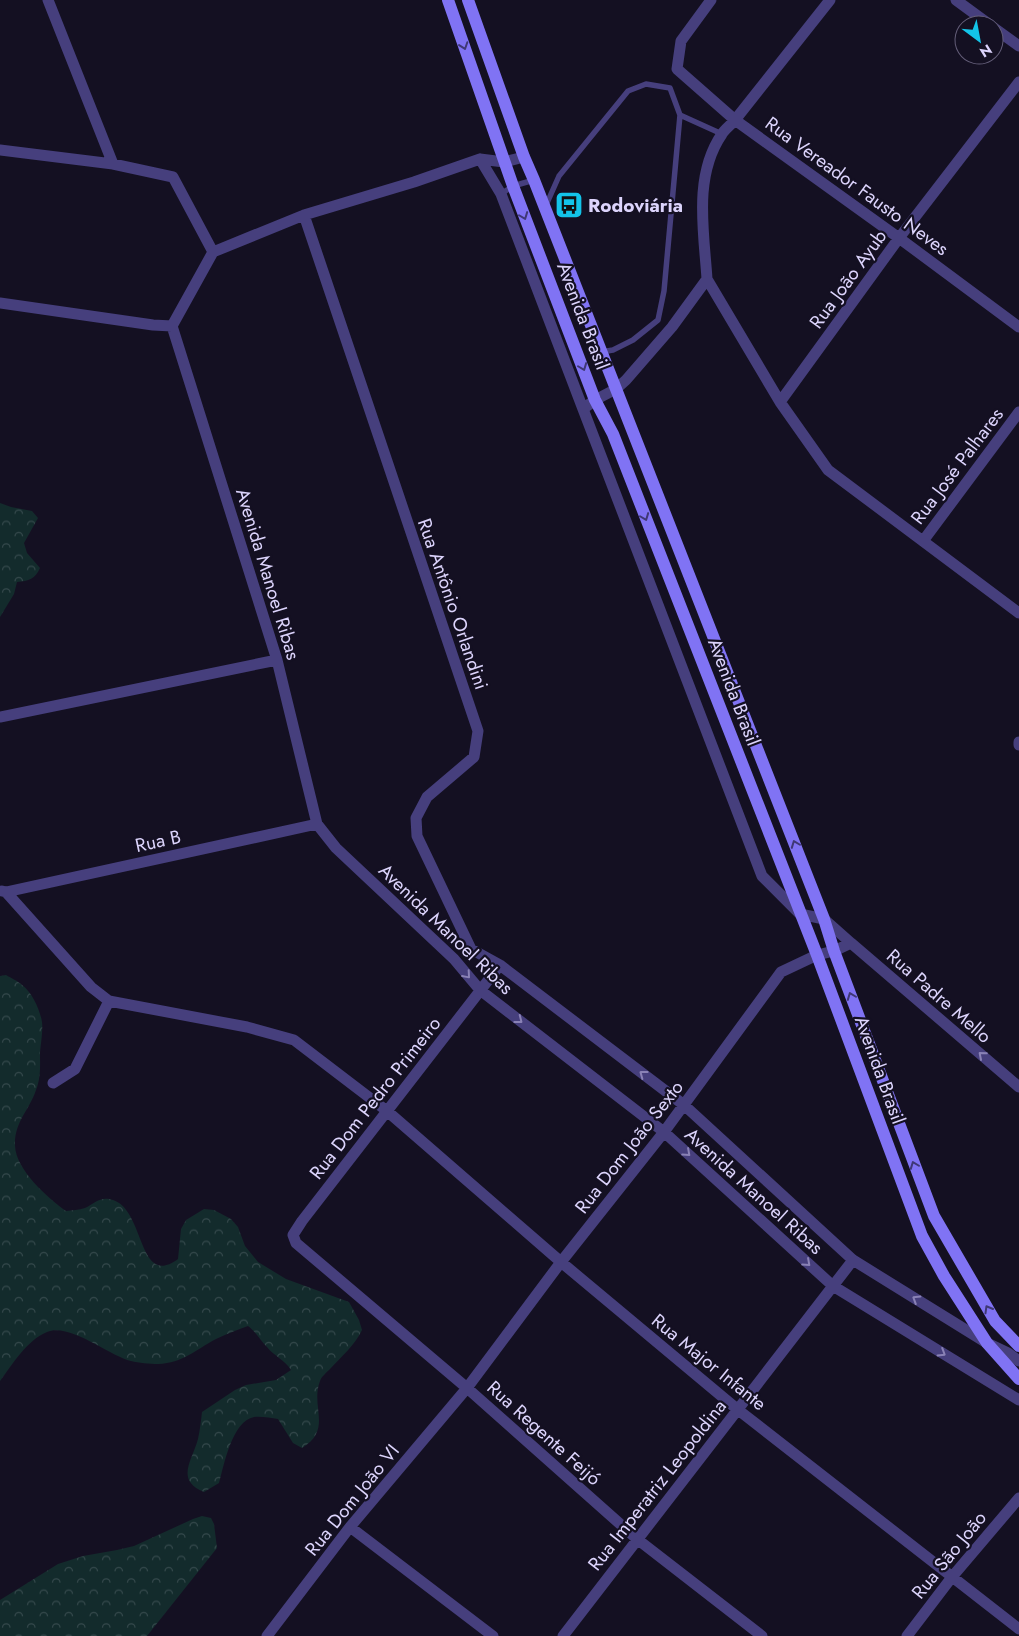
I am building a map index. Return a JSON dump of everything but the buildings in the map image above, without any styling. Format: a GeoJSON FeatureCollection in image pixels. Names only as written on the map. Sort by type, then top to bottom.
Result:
{"type":"FeatureCollection","features":[{"type":"Feature","properties":{"kind":"main road","name":"Avenida Brasil"},"geometry":{"type":"LineString","coordinates":[[448,0],[513,186],[596,400],[613,434],[817,955],[922,1236],[944,1276],[987,1343],[1019,1379]]}},
{"type":"Feature","properties":{"kind":"main road","name":"Avenida Brasil"},"geometry":{"type":"LineString","coordinates":[[468,0],[524,157],[824,919],[834,951],[934,1216],[995,1321],[1019,1346]]}},
{"type":"Feature","properties":{"kind":"main road"},"geometry":{"type":"LineString","coordinates":[[613,434],[633,430]]}},
{"type":"Feature","properties":{"kind":"street"},"geometry":{"type":"LineString","coordinates":[[48,0],[112,164]]}},
{"type":"Feature","properties":{"kind":"street","name":"Rua Vereador Fausto Neves"},"geometry":{"type":"LineString","coordinates":[[711,0],[680,41],[677,69],[735,120],[1019,327]]}},
{"type":"Feature","properties":{"kind":"street"},"geometry":{"type":"LineString","coordinates":[[830,0],[722,134],[709,160],[702,199],[708,280],[780,402],[828,470],[1019,612]]}},
{"type":"Feature","properties":{"kind":"street"},"geometry":{"type":"LineString","coordinates":[[956,0],[976,15]]}},
{"type":"Feature","properties":{"kind":"street"},"geometry":{"type":"LineString","coordinates":[[1004,35],[1019,46]]}},
{"type":"Feature","properties":{"kind":"street","name":"Rua João Ayub"},"geometry":{"type":"LineString","coordinates":[[780,402],[899,238],[1019,82]]}},
{"type":"Feature","properties":{"kind":"street"},"geometry":{"type":"LineString","coordinates":[[0,150],[112,164],[172,177],[213,252]]}},
{"type":"Feature","properties":{"kind":"street"},"geometry":{"type":"LineString","coordinates":[[0,303],[153,325],[172,326],[213,252],[304,215],[414,182],[480,159],[504,162],[524,157]]}},
{"type":"Feature","properties":{"kind":"street"},"geometry":{"type":"LineString","coordinates":[[480,159],[501,194],[762,876],[800,914],[824,919]]}},
{"type":"Feature","properties":{"kind":"street","name":"Rua Antônio Orlandini"},"geometry":{"type":"LineString","coordinates":[[304,215],[478,731],[474,757],[427,797],[416,818],[417,836],[471,949]]}},
{"type":"Feature","properties":{"kind":"street"},"geometry":{"type":"LineString","coordinates":[[584,409],[616,389],[672,327],[708,280]]}},
{"type":"Feature","properties":{"kind":"street","name":"Avenida Manoel Ribas"},"geometry":{"type":"LineString","coordinates":[[172,326],[277,660],[317,824],[336,848],[454,959],[480,990],[664,1132],[833,1286],[1019,1400]]}},
{"type":"Feature","properties":{"kind":"street","name":"Rua José Palhares"},"geometry":{"type":"LineString","coordinates":[[923,541],[1019,412]]}},
{"type":"Feature","properties":{"kind":"street"},"geometry":{"type":"LineString","coordinates":[[0,717],[277,660]]}},
{"type":"Feature","properties":{"kind":"street","name":"Rua B"},"geometry":{"type":"LineString","coordinates":[[3,891],[317,824]]}},
{"type":"Feature","properties":{"kind":"street"},"geometry":{"type":"LineString","coordinates":[[3,891],[91,987],[108,1001],[75,1069],[53,1083]]}},
{"type":"Feature","properties":{"kind":"street","name":"Rua Padre Mello"},"geometry":{"type":"LineString","coordinates":[[824,919],[1019,1087]]}},
{"type":"Feature","properties":{"kind":"street"},"geometry":{"type":"LineString","coordinates":[[834,951],[851,943]]}},
{"type":"Feature","properties":{"kind":"street"},"geometry":{"type":"LineString","coordinates":[[454,959],[471,949],[500,966]]}},
{"type":"Feature","properties":{"kind":"street","name":"Rua Dom João Sexto"},"geometry":{"type":"LineString","coordinates":[[467,1388],[561,1262],[664,1132],[781,972],[817,955],[834,951]]}},
{"type":"Feature","properties":{"kind":"street","name":"Avenida Manoel Ribas"},"geometry":{"type":"LineString","coordinates":[[500,966],[684,1105],[853,1260],[1019,1361]]}},
{"type":"Feature","properties":{"kind":"street","name":"Rua Dom Pedro Primeiro"},"geometry":{"type":"LineString","coordinates":[[307,1252],[296,1243],[293,1236],[302,1221],[500,966]]}},
{"type":"Feature","properties":{"kind":"street","name":"Rua Major Infante"},"geometry":{"type":"LineString","coordinates":[[108,1001],[247,1027],[294,1040],[386,1112],[737,1409],[1019,1629]]}},
{"type":"Feature","properties":{"kind":"street","name":"Rua Regente Feijó"},"geometry":{"type":"LineString","coordinates":[[307,1252],[467,1388],[637,1539],[762,1636]]}},
{"type":"Feature","properties":{"kind":"street","name":"Rua Imperatriz Leopoldina"},"geometry":{"type":"LineString","coordinates":[[563,1636],[853,1260]]}},
{"type":"Feature","properties":{"kind":"street","name":"Rua Dom João VI"},"geometry":{"type":"LineString","coordinates":[[266,1636],[350,1527],[467,1388]]}},
{"type":"Feature","properties":{"kind":"street","name":"Rua São João"},"geometry":{"type":"LineString","coordinates":[[907,1636],[952,1577],[1019,1498]]}},
{"type":"Feature","properties":{"kind":"street"},"geometry":{"type":"LineString","coordinates":[[350,1527],[493,1636]]}},
{"type":"Feature","properties":{"kind":"lane"},"geometry":{"type":"LineString","coordinates":[[501,194],[513,186],[534,180],[547,203],[559,176],[604,118],[628,91],[646,84],[670,88],[680,115],[664,291],[658,320],[633,340],[613,350],[601,352]]}},
{"type":"Feature","properties":{"kind":"lane"},"geometry":{"type":"LineString","coordinates":[[680,115],[722,134]]}},
{"type":"Feature","properties":{"kind":"green space"},"geometry":{"type":"Polygon","coordinates":[[[0,503],[32,511],[38,518],[24,543],[27,553],[40,568],[31,579],[17,582],[14,594],[0,617],[0,503]]]}},
{"type":"Feature","properties":{"kind":"green space"},"geometry":{"type":"Polygon","coordinates":[[[6,975],[26,988],[37,1007],[42,1022],[39,1081],[19,1123],[15,1146],[17,1155],[27,1174],[42,1191],[66,1211],[85,1208],[101,1199],[113,1200],[123,1207],[131,1218],[148,1256],[155,1264],[165,1265],[178,1259],[181,1229],[186,1220],[204,1209],[214,1210],[231,1219],[238,1227],[245,1246],[258,1262],[286,1279],[349,1302],[362,1330],[352,1346],[321,1379],[317,1400],[319,1425],[311,1441],[302,1448],[293,1443],[278,1419],[254,1417],[246,1420],[235,1435],[226,1455],[219,1483],[204,1492],[190,1482],[188,1469],[198,1439],[202,1412],[235,1390],[246,1385],[276,1380],[291,1370],[248,1326],[216,1339],[182,1359],[158,1364],[122,1358],[78,1335],[56,1330],[47,1332],[33,1341],[0,1381],[0,976],[6,975]]]}},
{"type":"Feature","properties":{"kind":"green space"},"geometry":{"type":"Polygon","coordinates":[[[202,1516],[211,1518],[214,1524],[217,1548],[147,1636],[0,1636],[0,1600],[58,1564],[83,1556],[134,1546],[202,1516]]]}},
{"type":"Feature","properties":{"kind":"place","name":"Rodoviária"},"geometry":{"type":"Point","coordinates":[569,205]}}]}
